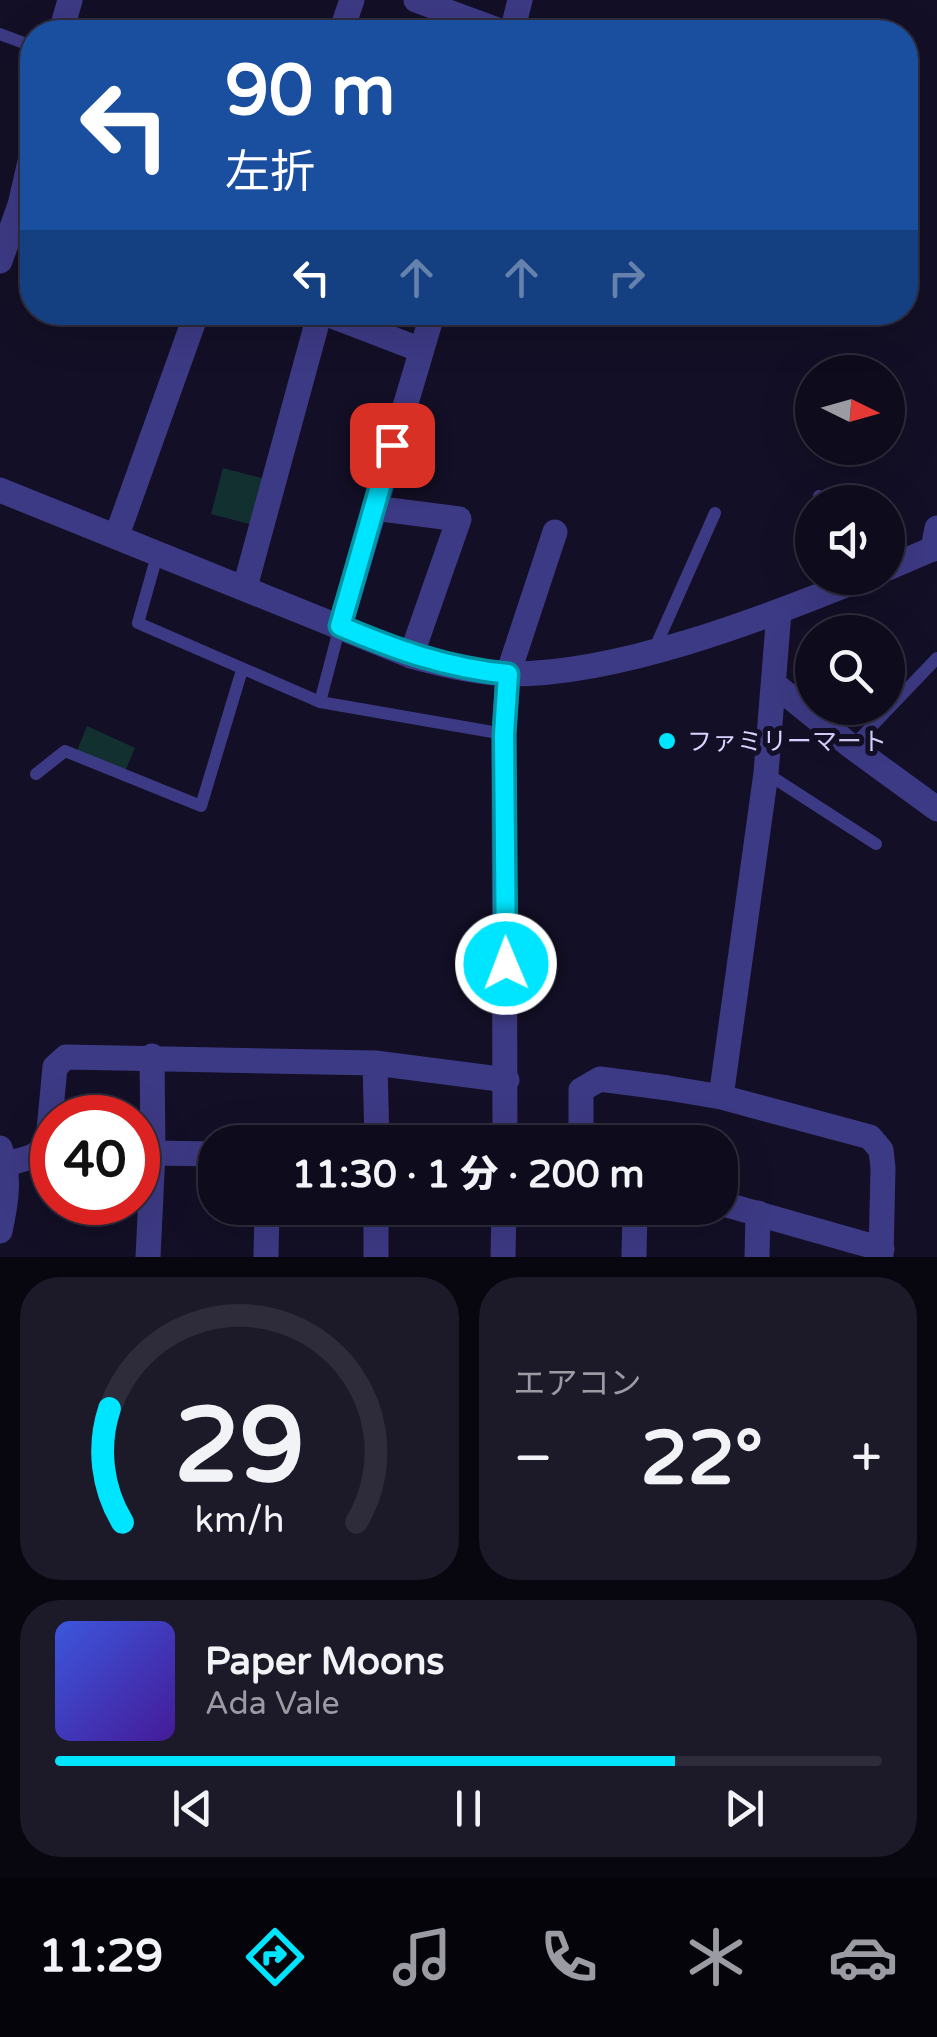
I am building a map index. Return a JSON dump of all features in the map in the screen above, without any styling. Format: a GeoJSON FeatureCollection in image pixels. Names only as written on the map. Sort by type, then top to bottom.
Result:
{"type":"FeatureCollection","features":[{"type":"Feature","properties":{"kind":"street"},"geometry":{"type":"LineString","coordinates":[[416,0],[461,16]]}},
{"type":"Feature","properties":{"kind":"street"},"geometry":{"type":"LineString","coordinates":[[0,260],[20,206]]}},
{"type":"Feature","properties":{"kind":"street"},"geometry":{"type":"LineString","coordinates":[[117,535],[192,325]]}},
{"type":"Feature","properties":{"kind":"street"},"geometry":{"type":"LineString","coordinates":[[245,586],[317,325]]}},
{"type":"Feature","properties":{"kind":"street"},"geometry":{"type":"LineString","coordinates":[[355,325],[421,350]]}},
{"type":"Feature","properties":{"kind":"street"},"geometry":{"type":"LineString","coordinates":[[340,626],[429,325]]}},
{"type":"Feature","properties":{"kind":"street"},"geometry":{"type":"LineString","coordinates":[[0,490],[411,656],[508,674],[582,667],[654,650],[779,612],[821,595]]}},
{"type":"Feature","properties":{"kind":"street"},"geometry":{"type":"LineString","coordinates":[[374,508],[460,519],[411,656]]}},
{"type":"Feature","properties":{"kind":"street"},"geometry":{"type":"LineString","coordinates":[[506,1125],[504,734],[508,674],[555,532]]}},
{"type":"Feature","properties":{"kind":"street"},"geometry":{"type":"LineString","coordinates":[[905,558],[936,541]]}},
{"type":"Feature","properties":{"kind":"street"},"geometry":{"type":"LineString","coordinates":[[721,1097],[766,773],[779,612]]}},
{"type":"Feature","properties":{"kind":"street"},"geometry":{"type":"LineString","coordinates":[[774,684],[937,808]]}},
{"type":"Feature","properties":{"kind":"street"},"geometry":{"type":"LineString","coordinates":[[152,1056],[152,1095]]}},
{"type":"Feature","properties":{"kind":"street"},"geometry":{"type":"LineString","coordinates":[[0,1232],[7,1186],[3,1156],[37,1155],[44,1149],[56,1067],[66,1057],[375,1064],[507,1080]]}},
{"type":"Feature","properties":{"kind":"street"},"geometry":{"type":"LineString","coordinates":[[375,1064],[377,1125]]}},
{"type":"Feature","properties":{"kind":"street"},"geometry":{"type":"LineString","coordinates":[[581,1125],[582,1090],[600,1079],[721,1097],[870,1138],[880,1150],[882,1253],[738,1207]]}},
{"type":"Feature","properties":{"kind":"street"},"geometry":{"type":"LineString","coordinates":[[160,1153],[198,1154]]}},
{"type":"Feature","properties":{"kind":"street"},"geometry":{"type":"LineString","coordinates":[[757,1257],[758,1212]]}},
{"type":"Feature","properties":{"kind":"street"},"geometry":{"type":"LineString","coordinates":[[148,1257],[150,1225]]}},
{"type":"Feature","properties":{"kind":"street"},"geometry":{"type":"LineString","coordinates":[[266,1257],[267,1225]]}},
{"type":"Feature","properties":{"kind":"street"},"geometry":{"type":"LineString","coordinates":[[376,1225],[376,1257]]}},
{"type":"Feature","properties":{"kind":"street"},"geometry":{"type":"LineString","coordinates":[[503,1257],[504,1225]]}},
{"type":"Feature","properties":{"kind":"street"},"geometry":{"type":"LineString","coordinates":[[634,1225],[634,1257]]}},
{"type":"Feature","properties":{"kind":"lane"},"geometry":{"type":"LineString","coordinates":[[654,650],[715,513]]}},
{"type":"Feature","properties":{"kind":"lane"},"geometry":{"type":"LineString","coordinates":[[158,552],[138,622],[320,702],[504,734]]}},
{"type":"Feature","properties":{"kind":"lane"},"geometry":{"type":"LineString","coordinates":[[320,702],[340,626]]}},
{"type":"Feature","properties":{"kind":"lane"},"geometry":{"type":"LineString","coordinates":[[852,746],[937,658]]}},
{"type":"Feature","properties":{"kind":"lane"},"geometry":{"type":"LineString","coordinates":[[36,774],[64,751],[201,806],[242,670]]}},
{"type":"Feature","properties":{"kind":"lane"},"geometry":{"type":"LineString","coordinates":[[766,773],[876,844]]}},
{"type":"Feature","properties":{"kind":"green space"},"geometry":{"type":"Polygon","coordinates":[[[223,468],[265,479],[253,525],[211,514],[223,468]]]}},
{"type":"Feature","properties":{"kind":"green space"},"geometry":{"type":"Polygon","coordinates":[[[87,726],[135,748],[124,774],[76,753],[87,726]]]}},
{"type":"Feature","properties":{"kind":"place","name":"ファミリーマート"},"geometry":{"type":"Point","coordinates":[667,741]}},
{"type":"Feature","properties":{"kind":"route"},"geometry":{"type":"LineString","coordinates":[[392,445],[340,626],[411,656],[508,674],[504,734],[506,964]]}}]}
